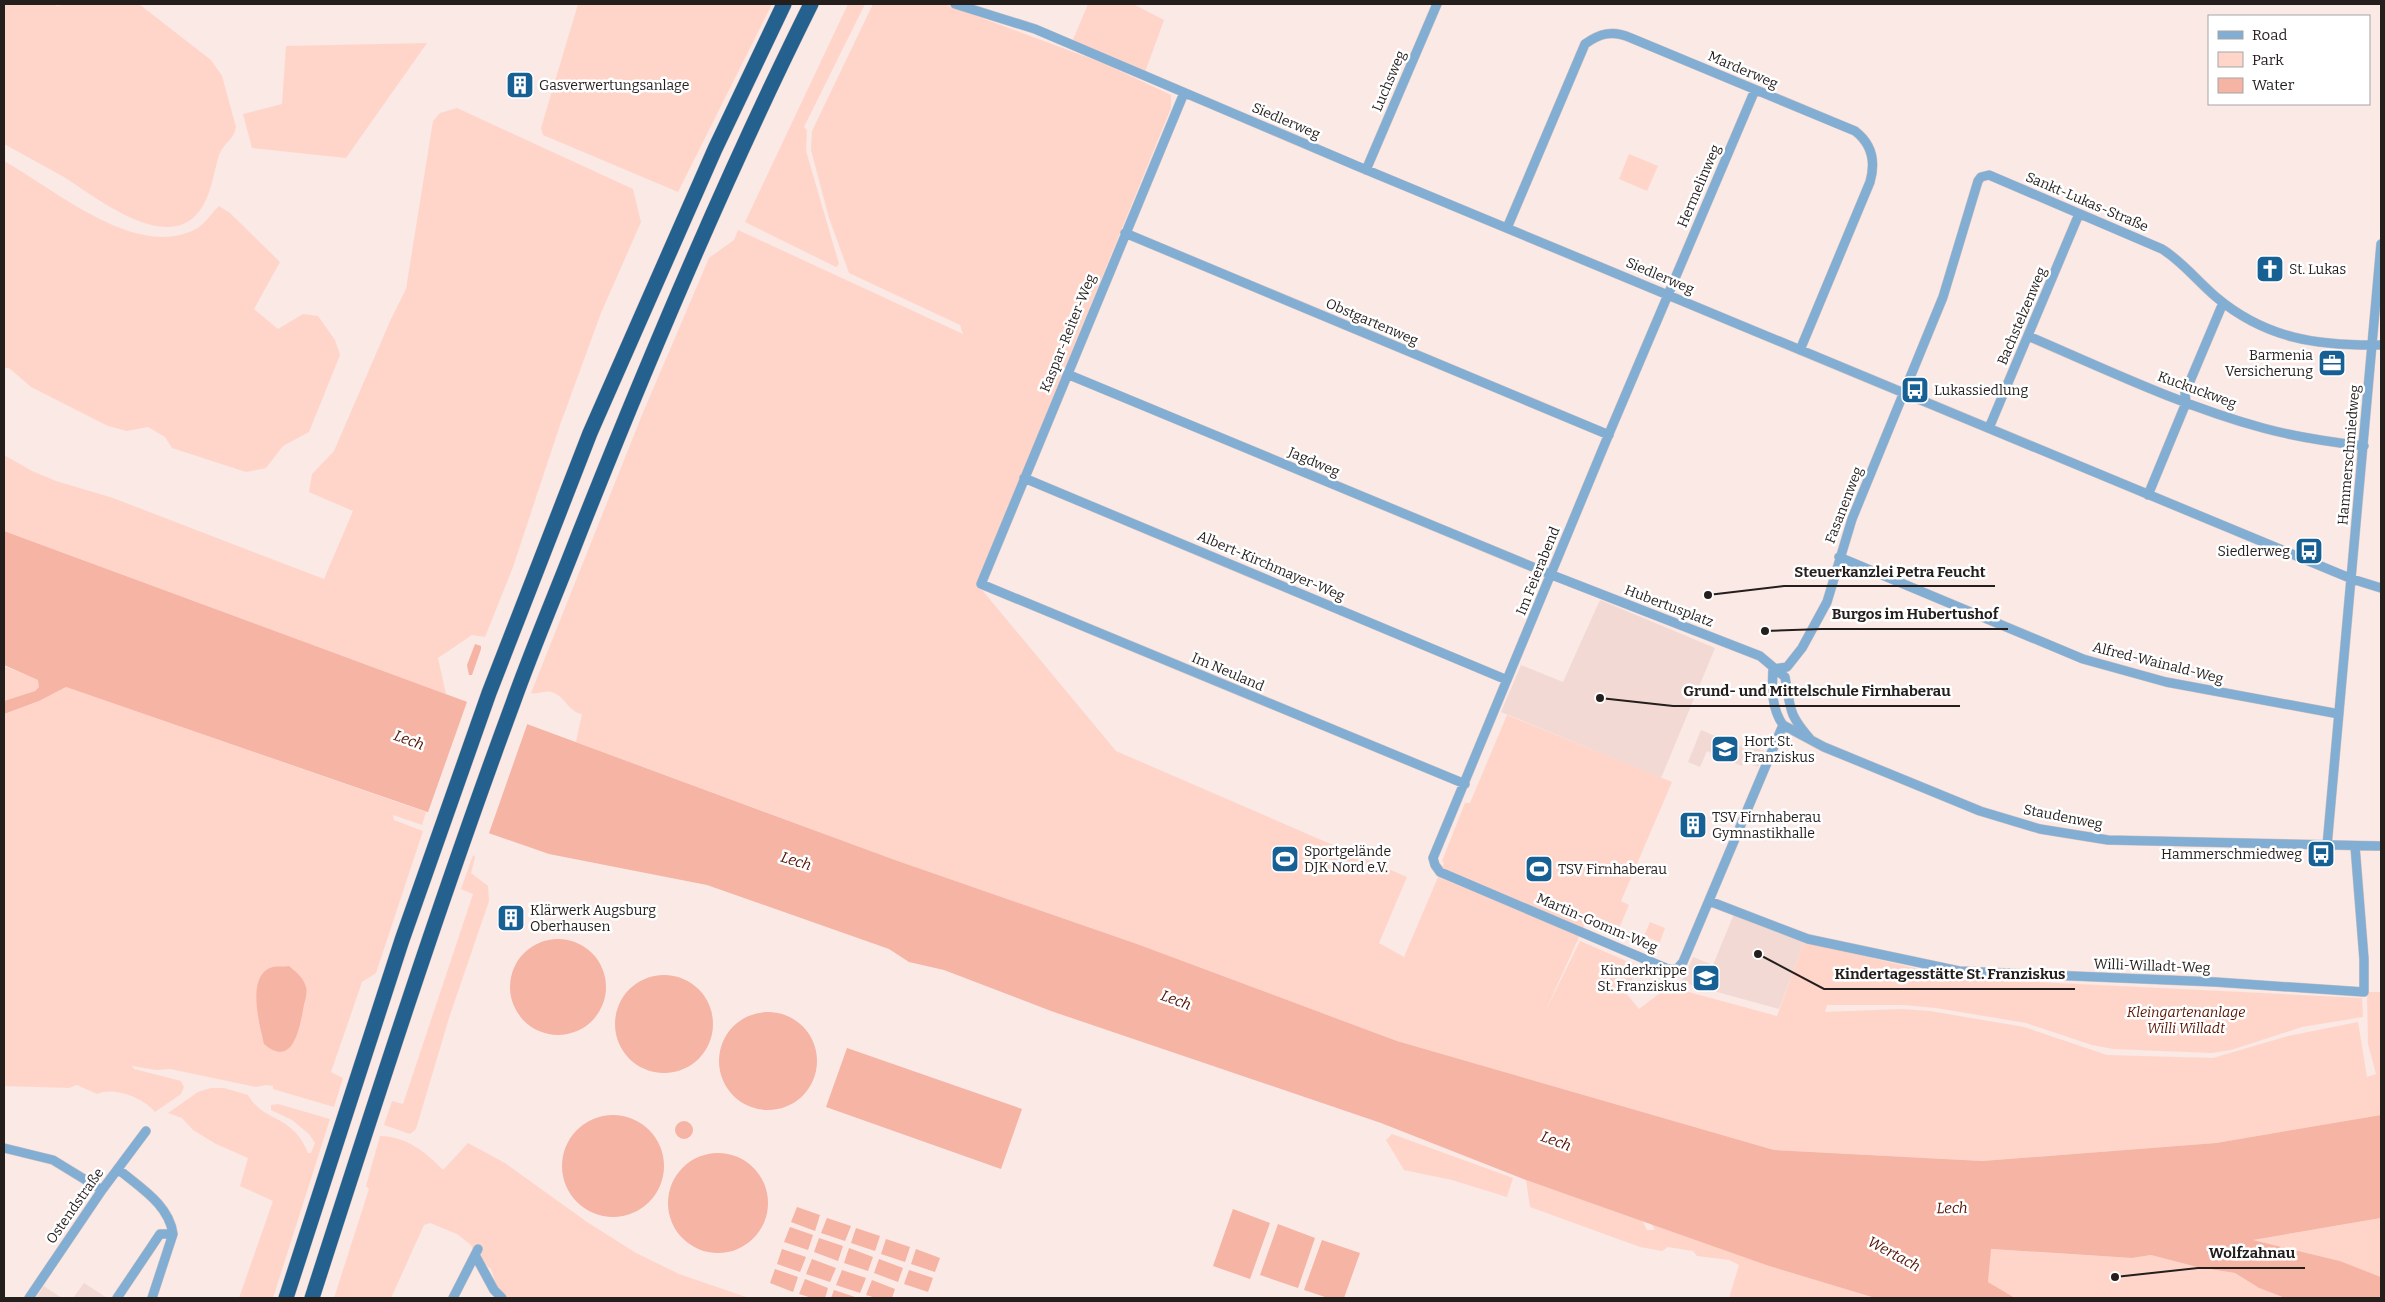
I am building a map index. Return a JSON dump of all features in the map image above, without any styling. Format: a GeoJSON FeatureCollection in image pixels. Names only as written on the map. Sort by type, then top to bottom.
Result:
{"type":"FeatureCollection","features":[{"type":"Feature","properties":{"kind":"highway"},"geometry":{"type":"LineString","coordinates":[[286,1298],[436,842],[489,693],[590,433],[711,158],[784,4]]}},
{"type":"Feature","properties":{"kind":"highway"},"geometry":{"type":"LineString","coordinates":[[312,1298],[460,850],[513,702],[612,450],[666,320],[735,163],[811,4]]}},
{"type":"Feature","properties":{"kind":"street","name":"Siedlerweg"},"geometry":{"type":"LineString","coordinates":[[955,4],[1035,30],[1366,170],[1800,350],[1904,391],[2148,495],[2352,579],[2381,588]]}},
{"type":"Feature","properties":{"kind":"street","name":"Luchsweg"},"geometry":{"type":"LineString","coordinates":[[1366,170],[1437,4]]}},
{"type":"Feature","properties":{"kind":"street","name":"Marderweg"},"geometry":{"type":"LineString","coordinates":[[1507,228],[1582,50],[1597,35],[1612,32],[1627,36],[1855,131],[1865,141],[1872,153],[1874,165],[1870,182],[1800,350]]}},
{"type":"Feature","properties":{"kind":"street","name":"Hermelinweg"},"geometry":{"type":"LineString","coordinates":[[1668,294],[1755,90]]}},
{"type":"Feature","properties":{"kind":"street","name":"Kaspar-Reiter-Weg"},"geometry":{"type":"LineString","coordinates":[[981,584],[1184,93]]}},
{"type":"Feature","properties":{"kind":"street","name":"Sankt-Lukas-Straße"},"geometry":{"type":"LineString","coordinates":[[1904,391],[1943,297],[1978,181],[1981,177],[1989,175],[2166,251],[2223,303],[2259,325],[2288,338],[2377,345]]}},
{"type":"Feature","properties":{"kind":"street","name":"Bachstelzenweg"},"geometry":{"type":"LineString","coordinates":[[1989,428],[2080,214]]}},
{"type":"Feature","properties":{"kind":"street","name":"Obstgartenweg"},"geometry":{"type":"LineString","coordinates":[[1125,233],[1609,435]]}},
{"type":"Feature","properties":{"kind":"street","name":"Hammerschmiedweg"},"geometry":{"type":"LineString","coordinates":[[2327,846],[2364,446],[2377,345],[2381,244]]}},
{"type":"Feature","properties":{"kind":"street","name":"Im Feierabend"},"geometry":{"type":"LineString","coordinates":[[1433,858],[1668,294]]}},
{"type":"Feature","properties":{"kind":"street"},"geometry":{"type":"LineString","coordinates":[[2148,495],[2186,403],[2185,393],[2223,303]]}},
{"type":"Feature","properties":{"kind":"street","name":"Kuckuckweg"},"geometry":{"type":"LineString","coordinates":[[2028,336],[2186,403],[2263,428],[2327,442],[2364,446]]}},
{"type":"Feature","properties":{"kind":"street","name":"Jagdweg"},"geometry":{"type":"LineString","coordinates":[[1067,374],[1552,575]]}},
{"type":"Feature","properties":{"kind":"street","name":"Fasanenweg"},"geometry":{"type":"LineString","coordinates":[[1773,669],[1787,667],[1802,648],[1827,602],[1839,557],[1904,391]]}},
{"type":"Feature","properties":{"kind":"street","name":"Albert-Kirchmayer-Weg"},"geometry":{"type":"LineString","coordinates":[[1024,478],[1507,680]]}},
{"type":"Feature","properties":{"kind":"street","name":"Alfred-Wainald-Weg"},"geometry":{"type":"LineString","coordinates":[[1839,557],[2083,659],[2166,682],[2339,714]]}},
{"type":"Feature","properties":{"kind":"street","name":"Hubertusplatz"},"geometry":{"type":"LineString","coordinates":[[1552,575],[1760,656],[1773,669]]}},
{"type":"Feature","properties":{"kind":"street","name":"Im Neuland"},"geometry":{"type":"LineString","coordinates":[[981,584],[1465,784]]}},
{"type":"Feature","properties":{"kind":"street"},"geometry":{"type":"LineString","coordinates":[[1773,669],[1773,696],[1779,718],[1783,724],[1811,740]]}},
{"type":"Feature","properties":{"kind":"street"},"geometry":{"type":"LineString","coordinates":[[1773,669],[1785,677],[1787,700],[1793,718],[1811,740]]}},
{"type":"Feature","properties":{"kind":"street","name":"Martin-Gomm-Weg"},"geometry":{"type":"LineString","coordinates":[[1433,858],[1440,872],[1668,969],[1677,969],[1683,962],[1783,724]]}},
{"type":"Feature","properties":{"kind":"street","name":"Staudenweg"},"geometry":{"type":"LineString","coordinates":[[1811,740],[1980,811],[2040,829],[2108,840],[2381,846]]}},
{"type":"Feature","properties":{"kind":"street","name":"Willi-Willadt-Weg"},"geometry":{"type":"LineString","coordinates":[[1709,901],[1808,939],[1959,971],[2215,982],[2364,992],[2364,959],[2355,846]]}},
{"type":"Feature","properties":{"kind":"street","name":"Ostendstraße"},"geometry":{"type":"LineString","coordinates":[[29,1298],[102,1190],[146,1131]]}},
{"type":"Feature","properties":{"kind":"street"},"geometry":{"type":"LineString","coordinates":[[4,1148],[53,1160],[102,1190]]}},
{"type":"Feature","properties":{"kind":"street"},"geometry":{"type":"LineString","coordinates":[[118,1169],[164,1210],[172,1224],[173,1234],[152,1298]]}},
{"type":"Feature","properties":{"kind":"street"},"geometry":{"type":"LineString","coordinates":[[117,1298],[160,1234],[173,1234]]}},
{"type":"Feature","properties":{"kind":"street"},"geometry":{"type":"LineString","coordinates":[[453,1298],[477,1252],[494,1290],[502,1298]]}},
{"type":"Feature","properties":{"kind":"shaded area"},"geometry":{"type":"Polygon","coordinates":[[[1600,600],[1715,648],[1661,778],[1501,712],[1521,665],[1563,682],[1600,600]]]}},
{"type":"Feature","properties":{"kind":"shaded area","name":"Hort St. Franziskus"},"geometry":{"type":"Polygon","coordinates":[[[1701,730],[1740,747],[1742,743],[1764,751],[1758,767],[1744,762],[1742,766],[1707,751],[1700,767],[1688,762],[1701,730]]]}},
{"type":"Feature","properties":{"kind":"shaded area"},"geometry":{"type":"Polygon","coordinates":[[[1734,914],[1804,942],[1779,1009],[1681,982],[1693,957],[1713,965],[1734,914]]]}},
{"type":"Feature","properties":{"kind":"shaded area"},"geometry":{"type":"Polygon","coordinates":[[[84,1283],[107,1298],[73,1298],[84,1283]]]}},
{"type":"Feature","properties":{"kind":"shaded area"},"geometry":{"type":"Polygon","coordinates":[[[44,1286],[48,1289],[62,1298],[36,1298],[44,1286]]]}},
{"type":"Feature","properties":{"kind":"green space"},"geometry":{"type":"Polygon","coordinates":[[[4,4],[53,4],[57,6],[68,4],[139,4],[211,60],[222,76],[236,127],[233,135],[219,155],[205,202],[196,215],[182,224],[165,227],[147,224],[128,217],[64,177],[4,144],[4,4]]]}},
{"type":"Feature","properties":{"kind":"green space"},"geometry":{"type":"Polygon","coordinates":[[[578,4],[772,4],[678,192],[543,135],[541,128],[578,4]]]}},
{"type":"Feature","properties":{"kind":"green space"},"geometry":{"type":"Polygon","coordinates":[[[848,4],[865,4],[804,127],[807,130],[806,151],[839,264],[836,267],[745,222],[848,4]]]}},
{"type":"Feature","properties":{"kind":"green space","name":"Kleingartenanlage Willi Willadt"},"geometry":{"type":"Polygon","coordinates":[[[873,4],[944,4],[1103,63],[1171,95],[1171,108],[977,584],[1116,751],[1407,877],[1379,943],[1404,957],[1444,863],[1442,861],[1465,803],[1470,803],[1507,715],[1672,782],[1621,901],[1629,905],[1615,938],[1585,924],[1544,1014],[1580,941],[1638,966],[1626,993],[1639,1009],[1664,990],[1669,976],[1673,977],[1674,988],[1777,1016],[1804,942],[1953,977],[2362,998],[2363,1017],[2302,1027],[2231,1050],[2211,1053],[2113,1049],[2092,1045],[2026,1023],[1936,1008],[1902,1005],[1827,1005],[1825,1012],[1901,1009],[1930,1011],[2024,1027],[2107,1055],[2213,1058],[2288,1036],[2358,1022],[2367,1077],[2376,1074],[2368,1044],[2367,992],[2381,992],[2381,1115],[2216,1143],[1982,1161],[1774,1150],[1397,1041],[1137,944],[895,860],[576,742],[582,714],[574,711],[562,698],[554,693],[531,693],[642,415],[709,258],[734,240],[738,230],[963,334],[960,325],[849,273],[829,218],[811,150],[812,131],[873,4]]]}},
{"type":"Feature","properties":{"kind":"green space"},"geometry":{"type":"Polygon","coordinates":[[[1088,4],[1133,4],[1164,20],[1144,75],[1072,42],[1088,4]]]}},
{"type":"Feature","properties":{"kind":"green space"},"geometry":{"type":"Polygon","coordinates":[[[427,43],[346,158],[252,148],[243,114],[282,104],[286,46],[427,43]]]}},
{"type":"Feature","properties":{"kind":"green space"},"geometry":{"type":"Polygon","coordinates":[[[457,108],[633,189],[641,222],[601,313],[560,425],[513,567],[485,637],[472,635],[438,658],[446,694],[4,531],[4,455],[32,471],[56,481],[113,498],[324,579],[353,511],[309,492],[312,474],[334,451],[391,319],[406,289],[433,121],[440,113],[457,108]]]}},
{"type":"Feature","properties":{"kind":"green space"},"geometry":{"type":"Polygon","coordinates":[[[1629,154],[1658,166],[1647,191],[1619,179],[1629,154]]]}},
{"type":"Feature","properties":{"kind":"green space"},"geometry":{"type":"Polygon","coordinates":[[[4,161],[96,217],[121,228],[146,235],[171,237],[194,230],[219,206],[230,213],[280,262],[254,309],[278,329],[303,314],[318,316],[335,340],[340,355],[309,432],[283,446],[266,468],[246,472],[172,448],[165,437],[148,427],[127,431],[108,426],[31,387],[9,368],[4,368],[4,161]]]}},
{"type":"Feature","properties":{"kind":"green space"},"geometry":{"type":"Polygon","coordinates":[[[4,666],[39,680],[39,687],[35,691],[4,701],[4,666]]]}},
{"type":"Feature","properties":{"kind":"green space"},"geometry":{"type":"Polygon","coordinates":[[[66,687],[426,812],[422,825],[393,815],[394,820],[423,831],[376,973],[362,982],[331,1072],[343,1078],[334,1107],[273,1089],[273,1086],[256,1087],[170,1069],[156,1070],[132,1066],[134,1069],[181,1081],[184,1087],[181,1094],[155,1112],[144,1102],[120,1092],[112,1091],[97,1094],[77,1085],[69,1088],[4,1086],[4,714],[39,701],[66,687]]]}},
{"type":"Feature","properties":{"kind":"green space"},"geometry":{"type":"Polygon","coordinates":[[[473,855],[475,857],[471,873],[488,886],[489,901],[449,1018],[416,1129],[410,1134],[384,1125],[392,1101],[403,1104],[473,894],[461,889],[473,855]]]}},
{"type":"Feature","properties":{"kind":"green space"},"geometry":{"type":"Polygon","coordinates":[[[1650,922],[1665,928],[1660,942],[1644,936],[1650,922]]]}},
{"type":"Feature","properties":{"kind":"green space"},"geometry":{"type":"Polygon","coordinates":[[[211,1088],[224,1088],[248,1095],[259,1108],[295,1132],[303,1142],[308,1153],[311,1153],[315,1143],[309,1134],[292,1120],[271,1110],[271,1105],[278,1104],[330,1119],[273,1298],[239,1298],[273,1201],[240,1186],[248,1158],[216,1144],[193,1130],[182,1118],[168,1113],[198,1092],[211,1088]]]}},
{"type":"Feature","properties":{"kind":"green space"},"geometry":{"type":"Polygon","coordinates":[[[1392,1134],[1513,1178],[1507,1197],[1452,1180],[1404,1170],[1386,1140],[1392,1134]]]}},
{"type":"Feature","properties":{"kind":"green space"},"geometry":{"type":"Polygon","coordinates":[[[380,1136],[407,1142],[423,1152],[443,1170],[468,1143],[505,1163],[587,1222],[636,1253],[679,1274],[749,1298],[505,1298],[497,1288],[491,1269],[475,1255],[471,1245],[457,1234],[430,1223],[424,1225],[391,1298],[334,1298],[369,1189],[366,1186],[380,1136]]]}},
{"type":"Feature","properties":{"kind":"green space"},"geometry":{"type":"Polygon","coordinates":[[[1526,1180],[1642,1220],[1647,1230],[1655,1230],[1651,1223],[1769,1266],[1875,1298],[1729,1298],[1739,1265],[1729,1260],[1697,1256],[1693,1251],[1668,1247],[1662,1251],[1640,1247],[1530,1207],[1526,1180]]]}},
{"type":"Feature","properties":{"kind":"green space"},"geometry":{"type":"Polygon","coordinates":[[[2381,1218],[2381,1277],[2340,1261],[2252,1240],[2381,1218]]]}},
{"type":"Feature","properties":{"kind":"green space"},"geometry":{"type":"Polygon","coordinates":[[[1990,1249],[2132,1258],[2151,1255],[2197,1267],[2235,1273],[2259,1288],[2285,1298],[2015,1298],[1988,1282],[1990,1249]]]}},
{"type":"Feature","properties":{"kind":"water"},"geometry":{"type":"Polygon","coordinates":[[[4,531],[895,860],[1137,944],[1397,1041],[1774,1150],[1982,1161],[2216,1143],[2381,1115],[2381,1218],[2253,1240],[2340,1261],[2381,1277],[2381,1298],[2285,1298],[2259,1288],[2235,1273],[2197,1267],[2151,1255],[2132,1258],[1991,1249],[1988,1282],[2015,1298],[1875,1298],[1769,1266],[1526,1180],[1381,1123],[1051,1011],[944,970],[909,962],[889,949],[707,885],[549,854],[66,687],[39,701],[4,714],[4,701],[35,691],[39,687],[38,680],[4,665],[4,531]]]}},
{"type":"Feature","properties":{"kind":"water"},"geometry":{"type":"Polygon","coordinates":[[[475,644],[481,646],[481,649],[472,675],[469,675],[467,665],[475,644]]]}},
{"type":"Feature","properties":{"kind":"water"},"geometry":{"type":"Polygon","coordinates":[[[558,939],[576,942],[592,953],[603,969],[606,987],[603,1005],[592,1021],[576,1032],[558,1035],[540,1032],[524,1021],[513,1005],[510,987],[513,969],[524,953],[540,942],[558,939]]]}},
{"type":"Feature","properties":{"kind":"water"},"geometry":{"type":"Polygon","coordinates":[[[289,966],[301,978],[307,992],[296,1036],[288,1049],[281,1052],[264,1044],[256,1001],[257,990],[259,979],[264,972],[273,967],[289,966]]]}},
{"type":"Feature","properties":{"kind":"water"},"geometry":{"type":"Polygon","coordinates":[[[664,975],[683,979],[699,989],[709,1005],[713,1024],[709,1043],[699,1059],[683,1069],[664,1073],[645,1069],[629,1059],[619,1043],[615,1024],[619,1005],[629,989],[645,979],[664,975]]]}},
{"type":"Feature","properties":{"kind":"water"},"geometry":{"type":"Polygon","coordinates":[[[768,1012],[778,1013],[795,1020],[809,1034],[816,1051],[816,1071],[809,1088],[795,1102],[778,1109],[768,1110],[758,1109],[741,1102],[727,1088],[720,1071],[719,1061],[720,1051],[727,1034],[741,1020],[758,1013],[768,1012]]]}},
{"type":"Feature","properties":{"kind":"water"},"geometry":{"type":"Polygon","coordinates":[[[847,1048],[1022,1109],[1001,1169],[826,1107],[847,1048]]]}},
{"type":"Feature","properties":{"kind":"water"},"geometry":{"type":"Polygon","coordinates":[[[613,1115],[623,1116],[642,1123],[656,1137],[663,1156],[663,1176],[656,1195],[642,1209],[623,1216],[613,1217],[603,1216],[584,1209],[570,1195],[563,1176],[562,1166],[563,1156],[570,1137],[584,1123],[603,1116],[613,1115]]]}},
{"type":"Feature","properties":{"kind":"water"},"geometry":{"type":"Polygon","coordinates":[[[684,1121],[690,1124],[693,1130],[690,1136],[684,1139],[678,1136],[675,1130],[678,1124],[684,1121]]]}},
{"type":"Feature","properties":{"kind":"water"},"geometry":{"type":"Polygon","coordinates":[[[718,1153],[737,1156],[754,1167],[765,1184],[768,1203],[765,1222],[754,1239],[737,1250],[718,1253],[699,1250],[682,1239],[671,1222],[668,1203],[671,1184],[682,1167],[699,1156],[718,1153]]]}},
{"type":"Feature","properties":{"kind":"water"},"geometry":{"type":"Polygon","coordinates":[[[797,1207],[820,1215],[815,1231],[791,1222],[797,1207]]]}},
{"type":"Feature","properties":{"kind":"water"},"geometry":{"type":"Polygon","coordinates":[[[1233,1209],[1270,1223],[1250,1279],[1213,1266],[1233,1209]]]}},
{"type":"Feature","properties":{"kind":"water"},"geometry":{"type":"Polygon","coordinates":[[[827,1218],[851,1226],[845,1241],[821,1233],[827,1218]]]}},
{"type":"Feature","properties":{"kind":"water"},"geometry":{"type":"Polygon","coordinates":[[[1278,1224],[1315,1238],[1298,1288],[1260,1275],[1278,1224]]]}},
{"type":"Feature","properties":{"kind":"water"},"geometry":{"type":"Polygon","coordinates":[[[790,1227],[813,1235],[808,1250],[784,1242],[790,1227]]]}},
{"type":"Feature","properties":{"kind":"water"},"geometry":{"type":"Polygon","coordinates":[[[856,1228],[880,1236],[875,1251],[851,1243],[856,1228]]]}},
{"type":"Feature","properties":{"kind":"water"},"geometry":{"type":"Polygon","coordinates":[[[819,1238],[843,1246],[838,1261],[814,1252],[819,1238]]]}},
{"type":"Feature","properties":{"kind":"water"},"geometry":{"type":"Polygon","coordinates":[[[886,1239],[910,1247],[905,1262],[881,1254],[886,1239]]]}},
{"type":"Feature","properties":{"kind":"water"},"geometry":{"type":"Polygon","coordinates":[[[1322,1240],[1360,1253],[1344,1298],[1328,1298],[1304,1290],[1322,1240]]]}},
{"type":"Feature","properties":{"kind":"water"},"geometry":{"type":"Polygon","coordinates":[[[849,1248],[873,1257],[868,1271],[844,1263],[849,1248]]]}},
{"type":"Feature","properties":{"kind":"water"},"geometry":{"type":"Polygon","coordinates":[[[782,1249],[806,1257],[800,1272],[777,1264],[782,1249]]]}},
{"type":"Feature","properties":{"kind":"water"},"geometry":{"type":"Polygon","coordinates":[[[916,1249],[940,1258],[935,1272],[911,1264],[916,1249]]]}},
{"type":"Feature","properties":{"kind":"water"},"geometry":{"type":"Polygon","coordinates":[[[812,1259],[836,1268],[830,1282],[806,1274],[812,1259]]]}},
{"type":"Feature","properties":{"kind":"water"},"geometry":{"type":"Polygon","coordinates":[[[879,1259],[903,1268],[898,1282],[874,1273],[879,1259]]]}},
{"type":"Feature","properties":{"kind":"water"},"geometry":{"type":"Polygon","coordinates":[[[775,1269],[798,1277],[793,1292],[770,1283],[775,1269]]]}},
{"type":"Feature","properties":{"kind":"water"},"geometry":{"type":"Polygon","coordinates":[[[842,1270],[866,1278],[860,1293],[836,1285],[842,1270]]]}},
{"type":"Feature","properties":{"kind":"water"},"geometry":{"type":"Polygon","coordinates":[[[909,1270],[933,1278],[928,1292],[904,1284],[909,1270]]]}},
{"type":"Feature","properties":{"kind":"water"},"geometry":{"type":"Polygon","coordinates":[[[805,1279],[828,1288],[825,1298],[812,1298],[799,1294],[805,1279]]]}},
{"type":"Feature","properties":{"kind":"water"},"geometry":{"type":"Polygon","coordinates":[[[872,1280],[895,1289],[892,1298],[876,1298],[866,1295],[872,1280]]]}},
{"type":"Feature","properties":{"kind":"water"},"geometry":{"type":"Polygon","coordinates":[[[834,1290],[858,1298],[831,1298],[834,1290]]]}},
{"type":"Feature","properties":{"kind":"pier"},"geometry":{"type":"Polygon","coordinates":[[[468,699],[528,722],[488,836],[427,815],[468,699]]]}},
{"type":"Feature","properties":{"kind":"place","name":"Gasverwertungsanlage"},"geometry":{"type":"Point","coordinates":[520,85]}},
{"type":"Feature","properties":{"kind":"place","name":"St. Lukas"},"geometry":{"type":"Point","coordinates":[2270,269]}},
{"type":"Feature","properties":{"kind":"place","name":"Barmenia Versicherung"},"geometry":{"type":"Point","coordinates":[2332,363]}},
{"type":"Feature","properties":{"kind":"place","name":"Lukassiedlung"},"geometry":{"type":"Point","coordinates":[1915,390]}},
{"type":"Feature","properties":{"kind":"place","name":"Siedlerweg"},"geometry":{"type":"Point","coordinates":[2309,551]}},
{"type":"Feature","properties":{"kind":"place","name":"Steuerkanzlei Petra Feucht"},"geometry":{"type":"Point","coordinates":[1708,595]}},
{"type":"Feature","properties":{"kind":"place","name":"Burgos im Hubertushof"},"geometry":{"type":"Point","coordinates":[1765,631]}},
{"type":"Feature","properties":{"kind":"place","name":"Grund- und Mittelschule Firnhaberau"},"geometry":{"type":"Point","coordinates":[1600,698]}},
{"type":"Feature","properties":{"kind":"place","name":"Hort St. Franziskus"},"geometry":{"type":"Point","coordinates":[1725,749]}},
{"type":"Feature","properties":{"kind":"place","name":"TSV Firnhaberau Gymnastikhalle"},"geometry":{"type":"Point","coordinates":[1693,825]}},
{"type":"Feature","properties":{"kind":"place","name":"Hammerschmiedweg"},"geometry":{"type":"Point","coordinates":[2321,854]}},
{"type":"Feature","properties":{"kind":"place","name":"Sportgelände DJK Nord e.V."},"geometry":{"type":"Point","coordinates":[1285,859]}},
{"type":"Feature","properties":{"kind":"place","name":"TSV Firnhaberau"},"geometry":{"type":"Point","coordinates":[1539,869]}},
{"type":"Feature","properties":{"kind":"place","name":"Klärwerk Augsburg Oberhausen"},"geometry":{"type":"Point","coordinates":[511,918]}},
{"type":"Feature","properties":{"kind":"place","name":"Kindertagesstätte St. Franziskus"},"geometry":{"type":"Point","coordinates":[1758,954]}},
{"type":"Feature","properties":{"kind":"place","name":"Kinderkrippe St. Franziskus"},"geometry":{"type":"Point","coordinates":[1706,978]}},
{"type":"Feature","properties":{"kind":"place","name":"Wolfzahnau"},"geometry":{"type":"Point","coordinates":[2115,1277]}},
{"type":"Feature","properties":{"kind":"water label","name":"Lech"},"geometry":{"type":"Point","coordinates":[409,740]}},
{"type":"Feature","properties":{"kind":"water label","name":"Lech"},"geometry":{"type":"Point","coordinates":[796,861]}},
{"type":"Feature","properties":{"kind":"water label","name":"Lech"},"geometry":{"type":"Point","coordinates":[1176,1000]}},
{"type":"Feature","properties":{"kind":"water label","name":"Lech"},"geometry":{"type":"Point","coordinates":[1556,1141]}},
{"type":"Feature","properties":{"kind":"water label","name":"Lech"},"geometry":{"type":"Point","coordinates":[1952,1208]}},
{"type":"Feature","properties":{"kind":"water label","name":"Wertach"},"geometry":{"type":"Point","coordinates":[1894,1254]}}]}
